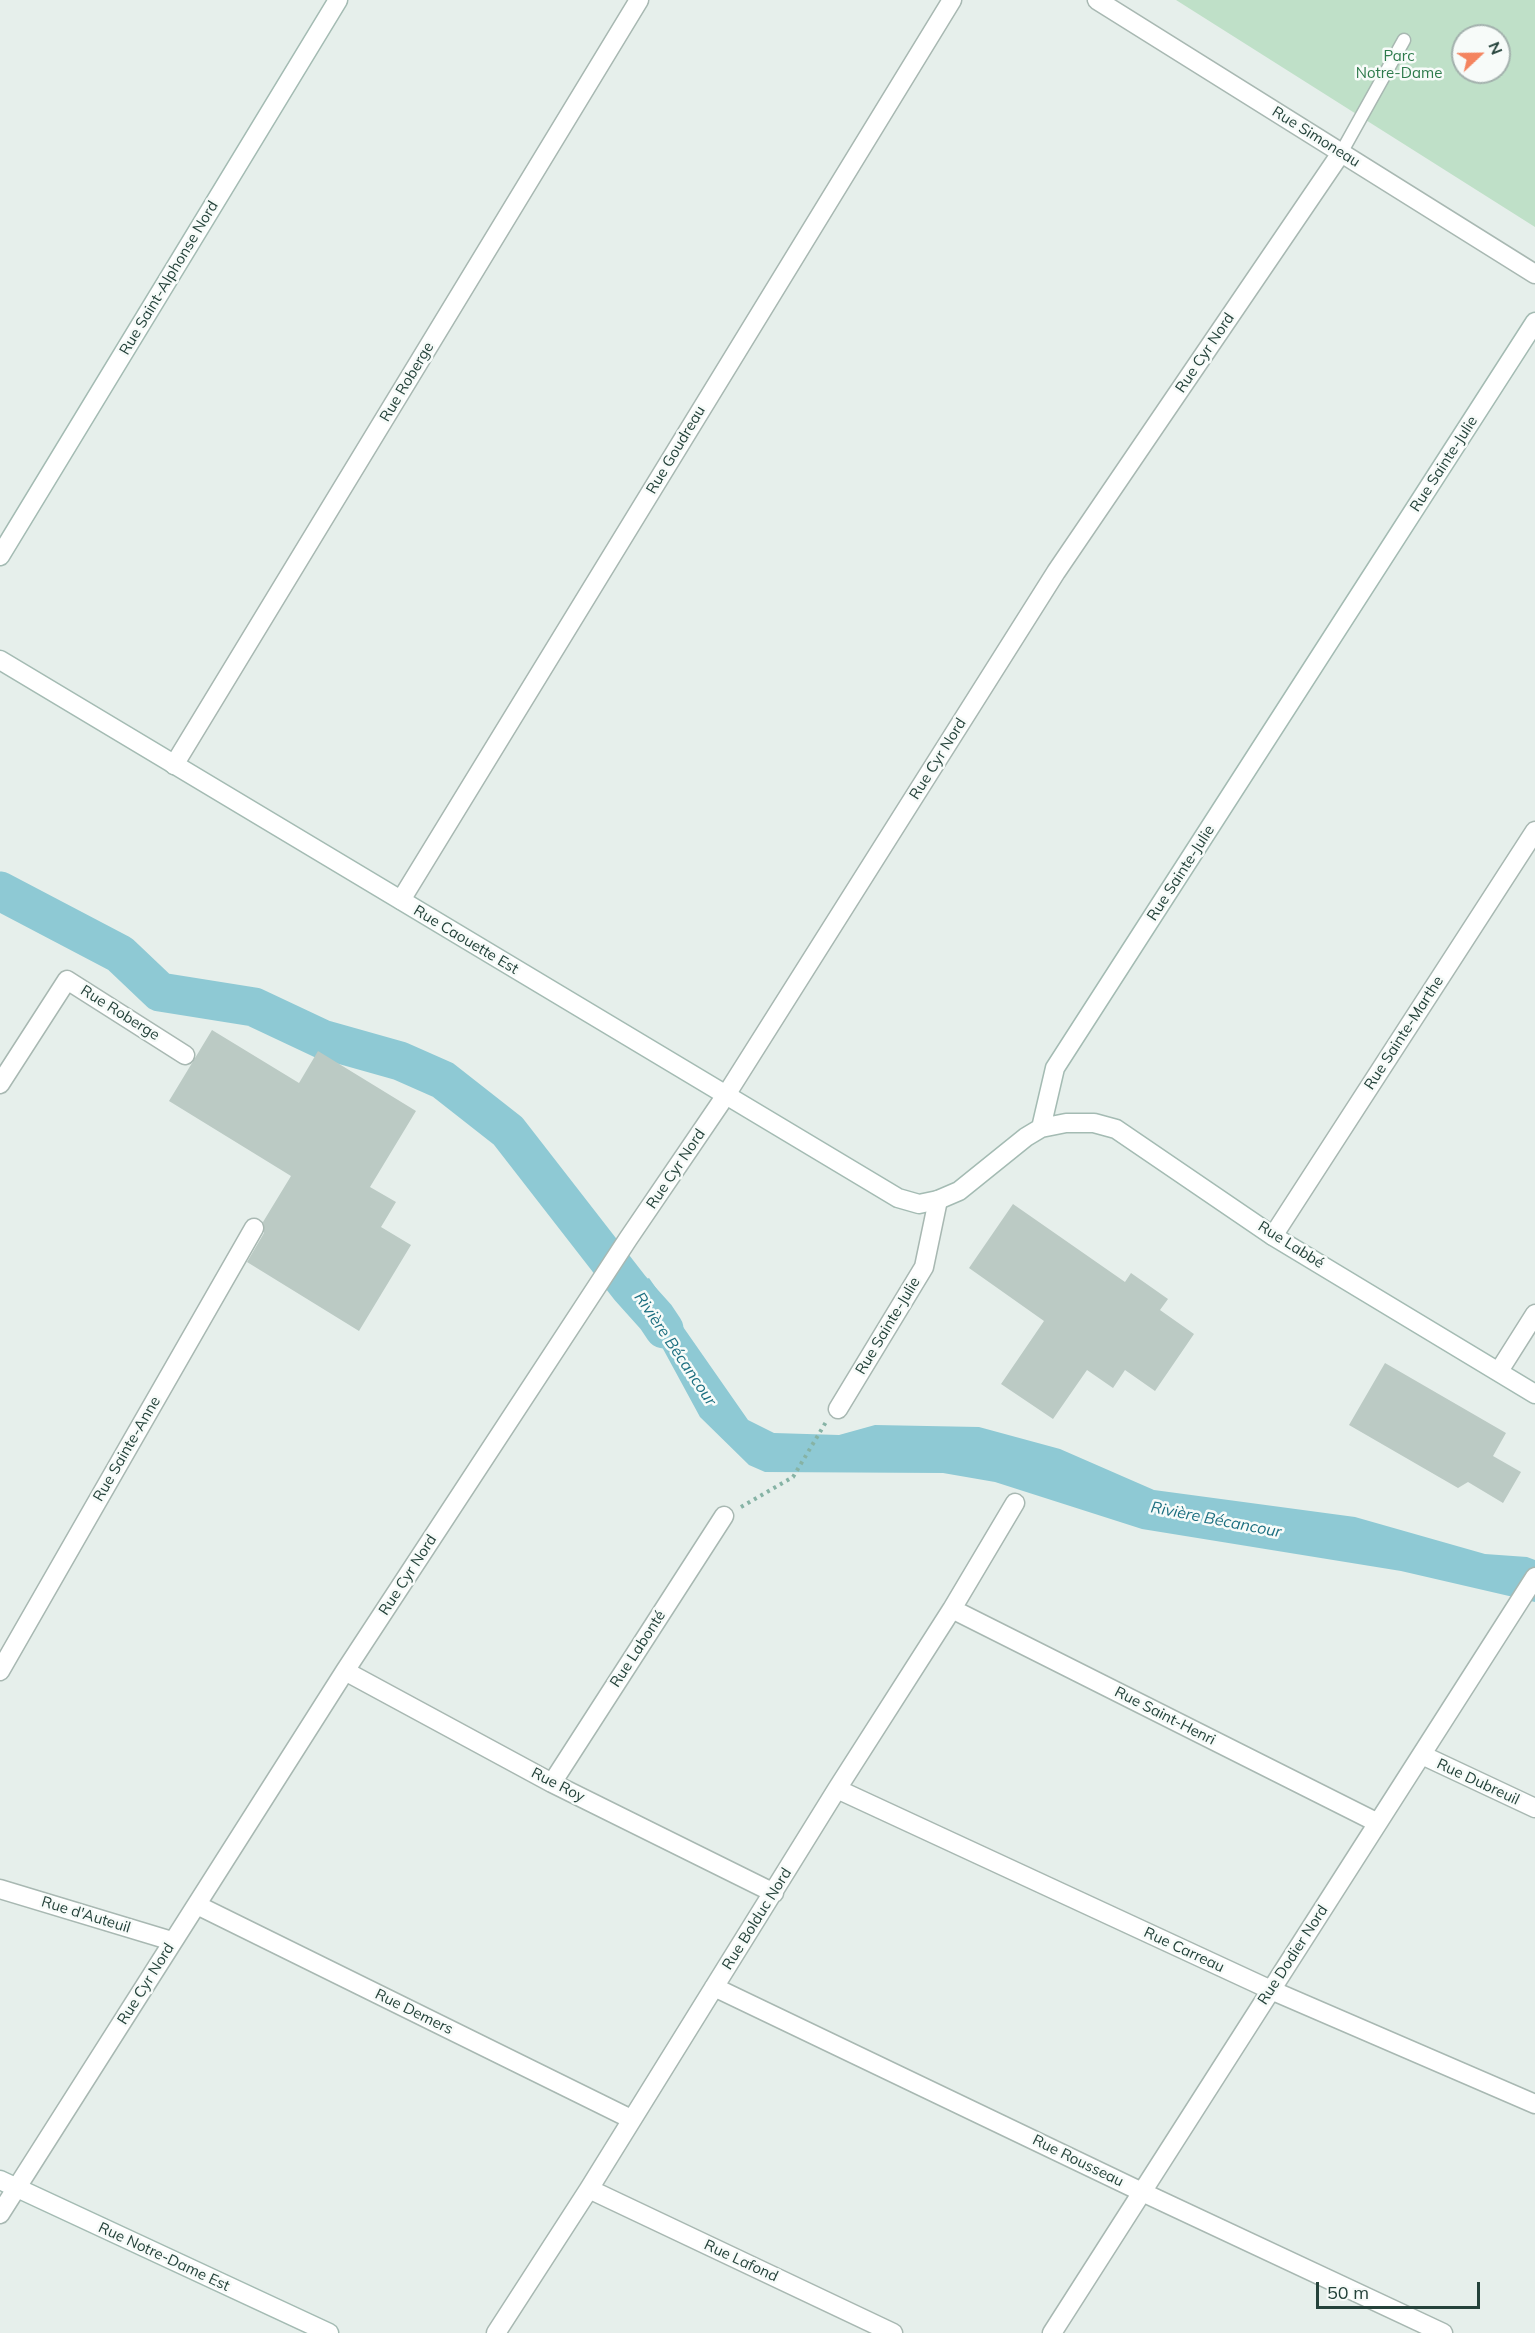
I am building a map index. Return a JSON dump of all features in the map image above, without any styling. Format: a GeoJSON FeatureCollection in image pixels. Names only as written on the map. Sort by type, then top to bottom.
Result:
{"type":"FeatureCollection","features":[{"type":"Feature","properties":{"kind":"street","name":"Rue Saint-Alphonse Nord"},"geometry":{"type":"LineString","coordinates":[[0,556],[338,0]]}},
{"type":"Feature","properties":{"kind":"street","name":"Rue Roberge"},"geometry":{"type":"LineString","coordinates":[[174,765],[639,0]]}},
{"type":"Feature","properties":{"kind":"street","name":"Rue Goudreau"},"geometry":{"type":"LineString","coordinates":[[401,900],[952,0]]}},
{"type":"Feature","properties":{"kind":"street","name":"Rue Simoneau"},"geometry":{"type":"LineString","coordinates":[[1097,0],[1535,274]]}},
{"type":"Feature","properties":{"kind":"street","name":"Rue Cyr Nord"},"geometry":{"type":"LineString","coordinates":[[0,2214],[8,2184],[196,1905],[345,1671],[628,1239],[726,1095],[1056,572],[1341,153]]}},
{"type":"Feature","properties":{"kind":"street","name":"Rue Sainte-Julie"},"geometry":{"type":"LineString","coordinates":[[1041,1128],[1055,1068],[1535,322]]}},
{"type":"Feature","properties":{"kind":"street","name":"Rue Caouette Est"},"geometry":{"type":"LineString","coordinates":[[0,660],[898,1198],[920,1204],[938,1200]]}},
{"type":"Feature","properties":{"kind":"street","name":"Rue Sainte-Marthe"},"geometry":{"type":"LineString","coordinates":[[1273,1236],[1535,831]]}},
{"type":"Feature","properties":{"kind":"street","name":"Rue Roberge"},"geometry":{"type":"LineString","coordinates":[[0,1084],[67,980],[185,1055]]}},
{"type":"Feature","properties":{"kind":"street","name":"Rue Labbé"},"geometry":{"type":"LineString","coordinates":[[1041,1128],[1066,1123],[1094,1123],[1116,1129],[1273,1236],[1535,1394]]}},
{"type":"Feature","properties":{"kind":"street"},"geometry":{"type":"LineString","coordinates":[[938,1200],[959,1191],[1026,1137],[1041,1128]]}},
{"type":"Feature","properties":{"kind":"street","name":"Rue Sainte-Julie"},"geometry":{"type":"LineString","coordinates":[[833,1414],[924,1268],[938,1200]]}},
{"type":"Feature","properties":{"kind":"street","name":"Rue Sainte-Anne"},"geometry":{"type":"LineString","coordinates":[[0,1671],[254,1228]]}},
{"type":"Feature","properties":{"kind":"street"},"geometry":{"type":"LineString","coordinates":[[1499,1371],[1535,1314]]}},
{"type":"Feature","properties":{"kind":"street","name":"Rue Bolduc Nord"},"geometry":{"type":"LineString","coordinates":[[496,2333],[589,2189],[837,1788],[952,1609],[1015,1503]]}},
{"type":"Feature","properties":{"kind":"street","name":"Rue Labonté"},"geometry":{"type":"LineString","coordinates":[[552,1783],[724,1516]]}},
{"type":"Feature","properties":{"kind":"street","name":"Rue Dodier Nord"},"geometry":{"type":"LineString","coordinates":[[1052,2333],[1535,1577]]}},
{"type":"Feature","properties":{"kind":"street","name":"Rue Saint-Henri"},"geometry":{"type":"LineString","coordinates":[[952,1609],[1378,1822]]}},
{"type":"Feature","properties":{"kind":"street","name":"Rue Roy"},"geometry":{"type":"LineString","coordinates":[[345,1671],[552,1783],[774,1893]]}},
{"type":"Feature","properties":{"kind":"street","name":"Rue Dubreuil"},"geometry":{"type":"LineString","coordinates":[[1422,1755],[1535,1808]]}},
{"type":"Feature","properties":{"kind":"street","name":"Rue Carreau"},"geometry":{"type":"LineString","coordinates":[[837,1788],[1271,1990],[1535,2104]]}},
{"type":"Feature","properties":{"kind":"street","name":"Rue d'Auteuil"},"geometry":{"type":"LineString","coordinates":[[0,1889],[172,1941]]}},
{"type":"Feature","properties":{"kind":"street","name":"Rue Demers"},"geometry":{"type":"LineString","coordinates":[[196,1905],[632,2119]]}},
{"type":"Feature","properties":{"kind":"street","name":"Rue Rousseau"},"geometry":{"type":"LineString","coordinates":[[714,1987],[1443,2333]]}},
{"type":"Feature","properties":{"kind":"street","name":"Rue Notre-Dame Est"},"geometry":{"type":"LineString","coordinates":[[8,2184],[329,2333]]}},
{"type":"Feature","properties":{"kind":"street","name":"Rue Lafond"},"geometry":{"type":"LineString","coordinates":[[589,2189],[893,2333]]}},
{"type":"Feature","properties":{"kind":"lane"},"geometry":{"type":"LineString","coordinates":[[1341,153],[1404,40]]}},
{"type":"Feature","properties":{"kind":"path"},"geometry":{"type":"LineString","coordinates":[[724,1516],[793,1477],[833,1414]]}},
{"type":"Feature","properties":{"kind":"green space","name":"Parc Notre-Dame"},"geometry":{"type":"Polygon","coordinates":[[[1176,0],[1535,0],[1535,227],[1176,0]]]}},
{"type":"Feature","properties":{"kind":"water"},"geometry":{"type":"Polygon","coordinates":[[[649,1278],[748,1420],[774,1433],[839,1435],[875,1425],[979,1427],[1060,1449],[1154,1490],[1355,1517],[1485,1554],[1527,1557],[1535,1560],[1535,1602],[1401,1571],[1142,1529],[995,1482],[943,1473],[765,1472],[749,1465],[700,1417],[630,1288],[649,1278]]]}},
{"type":"Feature","properties":{"kind":"building"},"geometry":{"type":"Polygon","coordinates":[[[212,1030],[299,1083],[318,1051],[416,1111],[370,1187],[396,1202],[381,1227],[411,1245],[359,1331],[247,1262],[264,1233],[263,1222],[291,1176],[169,1101],[212,1030]]]}},
{"type":"Feature","properties":{"kind":"building"},"geometry":{"type":"Polygon","coordinates":[[[1013,1204],[1125,1282],[1131,1273],[1168,1299],[1160,1310],[1194,1334],[1155,1391],[1125,1370],[1113,1388],[1087,1370],[1053,1419],[1001,1384],[1044,1321],[969,1268],[1013,1204]]]}},
{"type":"Feature","properties":{"kind":"building"},"geometry":{"type":"Polygon","coordinates":[[[1385,1363],[1506,1433],[1493,1456],[1521,1472],[1503,1503],[1468,1482],[1458,1488],[1349,1425],[1385,1363]]]}},
{"type":"Feature","properties":{"kind":"waterway","name":"Rivière Bécancour"},"geometry":{"type":"LineString","coordinates":[[0,891],[120,954],[160,992],[254,1007],[322,1039],[400,1061],[443,1080],[508,1131],[664,1329]]}}]}
